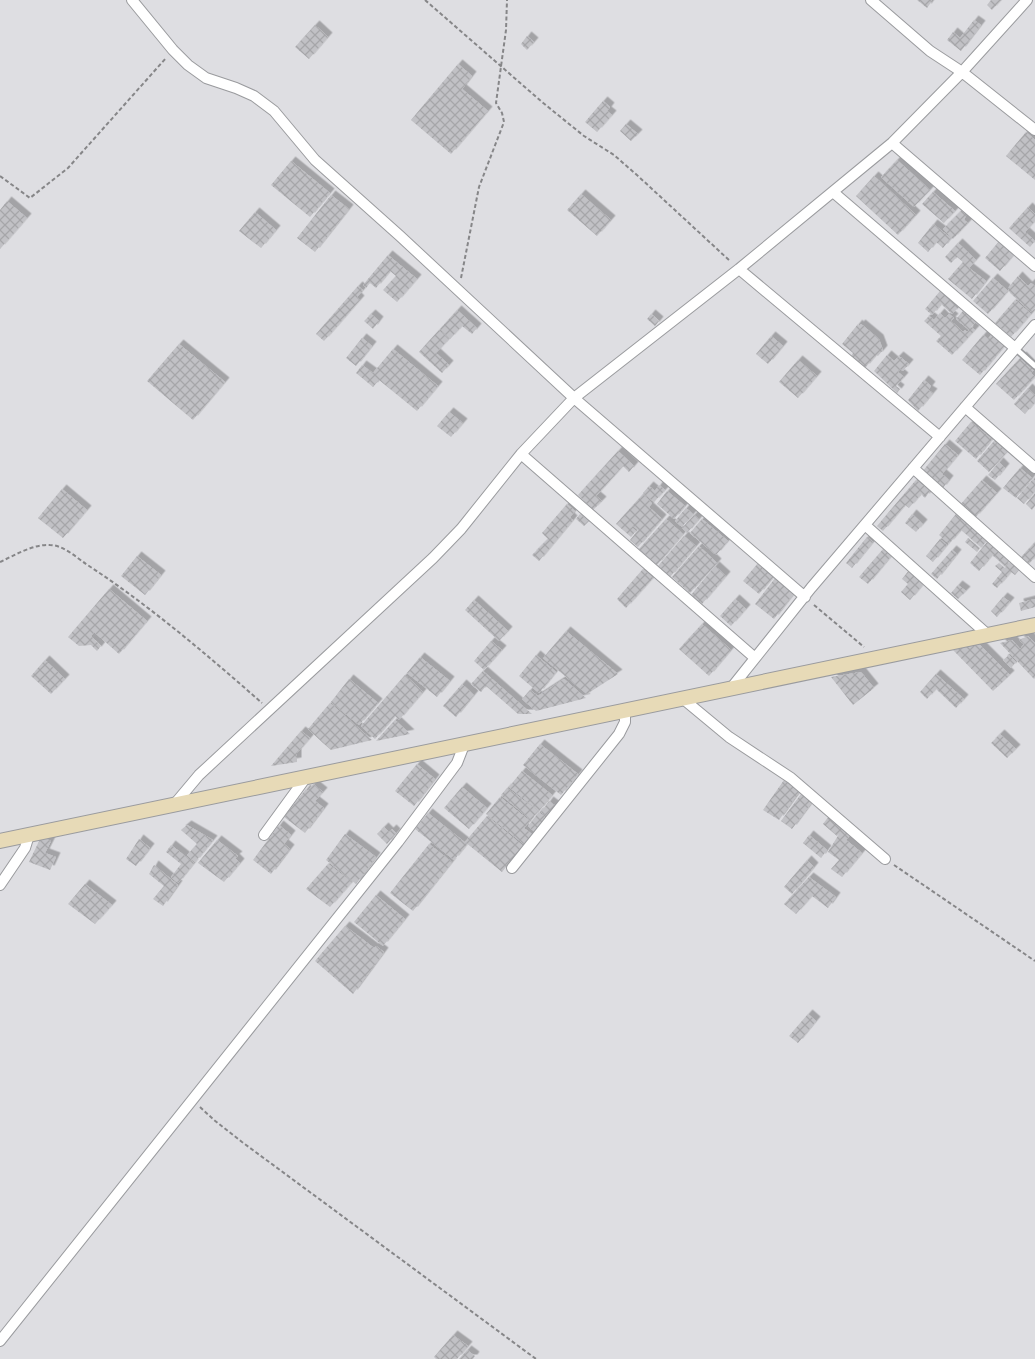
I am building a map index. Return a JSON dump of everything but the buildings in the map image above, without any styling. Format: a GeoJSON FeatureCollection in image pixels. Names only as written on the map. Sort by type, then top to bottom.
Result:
{"type":"FeatureCollection","features":[{"type":"Feature","properties":{"kind":"street"},"geometry":{"type":"LineString","coordinates":[[871,0],[930,51],[962,72],[1035,130]]}},
{"type":"Feature","properties":{"kind":"street"},"geometry":{"type":"LineString","coordinates":[[173,806],[199,775],[433,558],[461,529],[521,454],[574,398],[739,269],[892,142],[962,72],[1026,0]]}},
{"type":"Feature","properties":{"kind":"street"},"geometry":{"type":"LineString","coordinates":[[135,1],[173,50],[188,66],[206,78],[245,92],[274,111],[316,160],[574,398],[804,596]]}},
{"type":"Feature","properties":{"kind":"street"},"geometry":{"type":"LineString","coordinates":[[892,142],[1035,266]]}},
{"type":"Feature","properties":{"kind":"street"},"geometry":{"type":"LineString","coordinates":[[833,192],[1015,348]]}},
{"type":"Feature","properties":{"kind":"street"},"geometry":{"type":"LineString","coordinates":[[739,269],[940,436]]}},
{"type":"Feature","properties":{"kind":"street"},"geometry":{"type":"LineString","coordinates":[[732,688],[804,596],[1035,325]]}},
{"type":"Feature","properties":{"kind":"street"},"geometry":{"type":"LineString","coordinates":[[965,407],[1035,468]]}},
{"type":"Feature","properties":{"kind":"street"},"geometry":{"type":"LineString","coordinates":[[521,454],[755,658]]}},
{"type":"Feature","properties":{"kind":"street"},"geometry":{"type":"LineString","coordinates":[[913,468],[1035,577]]}},
{"type":"Feature","properties":{"kind":"street"},"geometry":{"type":"LineString","coordinates":[[865,524],[988,634]]}},
{"type":"Feature","properties":{"kind":"street"},"geometry":{"type":"LineString","coordinates":[[0,841],[1035,625]]}},
{"type":"Feature","properties":{"kind":"street"},"geometry":{"type":"LineString","coordinates":[[682,698],[729,737],[791,778],[885,859]]}},
{"type":"Feature","properties":{"kind":"street"},"geometry":{"type":"LineString","coordinates":[[512,868],[619,734],[626,722],[625,710]]}},
{"type":"Feature","properties":{"kind":"street"},"geometry":{"type":"LineString","coordinates":[[0,1341],[398,842],[457,763],[464,745]]}},
{"type":"Feature","properties":{"kind":"street"},"geometry":{"type":"LineString","coordinates":[[264,835],[307,776]]}},
{"type":"Feature","properties":{"kind":"street"},"geometry":{"type":"LineString","coordinates":[[0,885],[25,848],[29,835]]}},
{"type":"Feature","properties":{"kind":"lane"},"geometry":{"type":"LineString","coordinates":[[1015,348],[1035,366]]}},
{"type":"Feature","properties":{"kind":"path"},"geometry":{"type":"LineString","coordinates":[[425,0],[569,124],[584,136],[603,147],[626,166],[717,251],[739,269]]}},
{"type":"Feature","properties":{"kind":"path"},"geometry":{"type":"LineString","coordinates":[[458,291],[479,186],[504,122],[502,113],[496,103],[506,30],[507,0]]}},
{"type":"Feature","properties":{"kind":"path"},"geometry":{"type":"LineString","coordinates":[[0,176],[30,198],[68,168],[173,50]]}},
{"type":"Feature","properties":{"kind":"path"},"geometry":{"type":"LineString","coordinates":[[0,562],[32,548],[49,545],[61,547],[114,582],[166,622],[270,709]]}},
{"type":"Feature","properties":{"kind":"path"},"geometry":{"type":"LineString","coordinates":[[804,596],[876,658]]}},
{"type":"Feature","properties":{"kind":"path"},"geometry":{"type":"LineString","coordinates":[[885,859],[1035,961]]}},
{"type":"Feature","properties":{"kind":"path"},"geometry":{"type":"LineString","coordinates":[[193,1100],[214,1120],[242,1142],[536,1359]]}}]}
